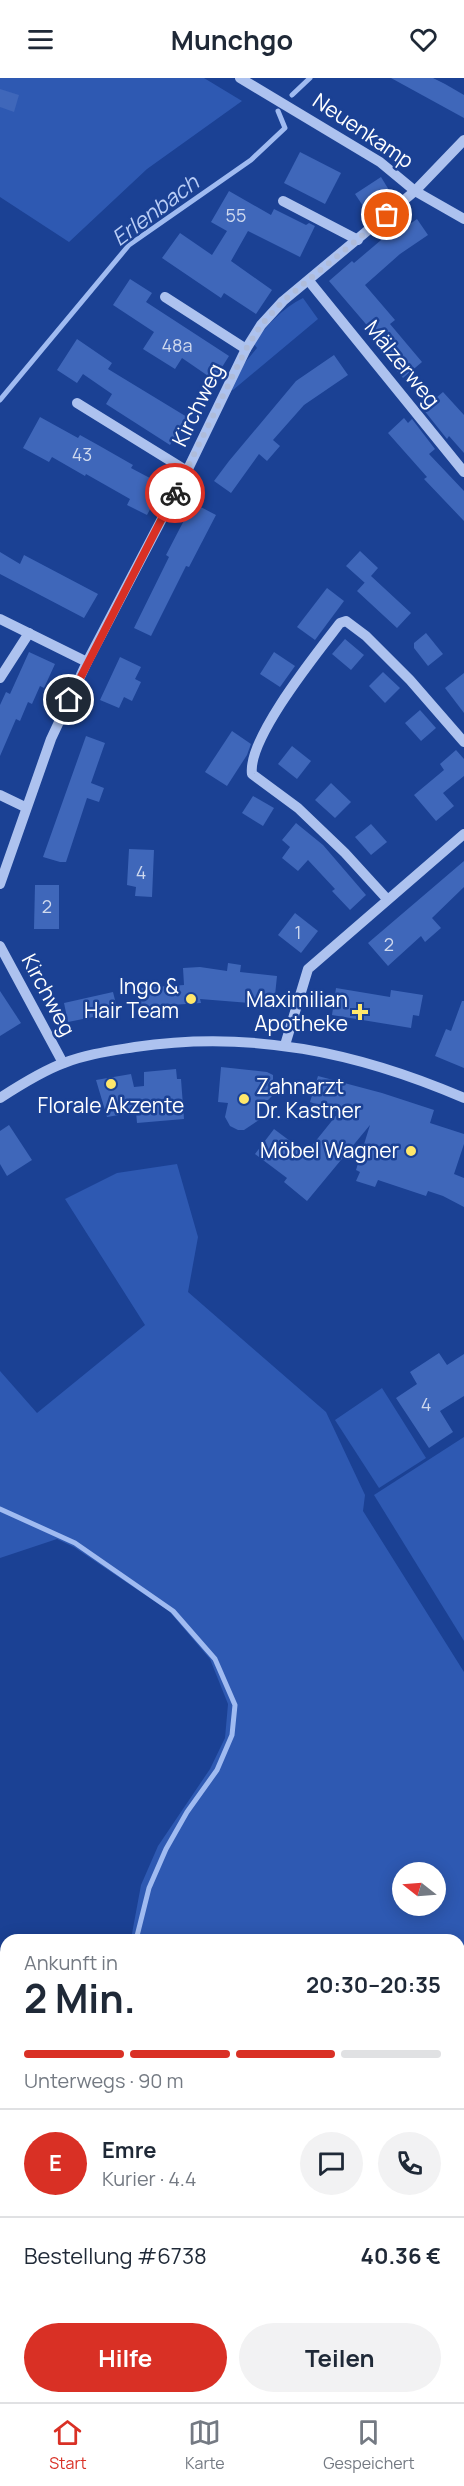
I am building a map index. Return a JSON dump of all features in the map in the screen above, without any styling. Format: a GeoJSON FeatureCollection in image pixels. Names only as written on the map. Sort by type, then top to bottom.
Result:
{"type":"FeatureCollection","features":[{"type":"Feature","properties":{"kind":"street","name":"Neuenkamp"},"geometry":{"type":"LineString","coordinates":[[240,78],[380,162],[415,191],[464,219]]}},
{"type":"Feature","properties":{"kind":"street","name":"Kirchweg"},"geometry":{"type":"LineString","coordinates":[[0,884],[25,807],[51,739],[87,662],[187,471],[246,349],[261,325],[283,301],[415,191],[464,140]]}},
{"type":"Feature","properties":{"kind":"street"},"geometry":{"type":"LineString","coordinates":[[283,201],[358,240]]}},
{"type":"Feature","properties":{"kind":"street","name":"Mälzerweg"},"geometry":{"type":"LineString","coordinates":[[309,281],[464,472]]}},
{"type":"Feature","properties":{"kind":"street"},"geometry":{"type":"LineString","coordinates":[[165,297],[246,349]]}},
{"type":"Feature","properties":{"kind":"street"},"geometry":{"type":"LineString","coordinates":[[77,403],[187,471]]}},
{"type":"Feature","properties":{"kind":"street"},"geometry":{"type":"LineString","coordinates":[[0,619],[87,662]]}},
{"type":"Feature","properties":{"kind":"street"},"geometry":{"type":"LineString","coordinates":[[387,899],[345,853],[298,808],[252,774],[253,754],[299,676],[340,623],[346,621],[366,636],[410,680],[464,742]]}},
{"type":"Feature","properties":{"kind":"street"},"geometry":{"type":"LineString","coordinates":[[0,678],[29,633]]}},
{"type":"Feature","properties":{"kind":"street"},"geometry":{"type":"LineString","coordinates":[[0,795],[25,807]]}},
{"type":"Feature","properties":{"kind":"street"},"geometry":{"type":"LineString","coordinates":[[285,1045],[308,969],[464,834]]}},
{"type":"Feature","properties":{"kind":"street","name":"Kirchweg"},"geometry":{"type":"LineString","coordinates":[[0,946],[63,1063]]}},
{"type":"Feature","properties":{"kind":"street"},"geometry":{"type":"LineString","coordinates":[[0,1098],[63,1063],[101,1052],[163,1043],[209,1040],[285,1045],[359,1060],[421,1079],[464,1098]]}},
{"type":"Feature","properties":{"kind":"shaded area"},"geometry":{"type":"Polygon","coordinates":[[[0,78],[204,78],[242,101],[147,169],[69,242],[0,197],[0,78]]]}},
{"type":"Feature","properties":{"kind":"shaded area"},"geometry":{"type":"Polygon","coordinates":[[[303,298],[318,319],[233,390],[229,389],[242,366],[257,348],[254,344],[264,330],[282,312],[303,298]]]}},
{"type":"Feature","properties":{"kind":"shaded area"},"geometry":{"type":"Polygon","coordinates":[[[177,1164],[198,1237],[188,1292],[326,1412],[365,1495],[363,1511],[464,1672],[464,1934],[132,1934],[141,1885],[158,1846],[210,1769],[225,1738],[228,1704],[210,1659],[169,1611],[74,1547],[57,1539],[0,1558],[0,1371],[37,1413],[145,1325],[65,1199],[117,1173],[177,1164]]]}},
{"type":"Feature","properties":{"kind":"shaded area"},"geometry":{"type":"Polygon","coordinates":[[[382,1388],[426,1458],[379,1488],[335,1420],[382,1388]]]}},
{"type":"Feature","properties":{"kind":"shaded area"},"geometry":{"type":"Polygon","coordinates":[[[464,1437],[464,1641],[374,1495],[464,1437]]]}},
{"type":"Feature","properties":{"kind":"building"},"geometry":{"type":"Polygon","coordinates":[[[391,78],[433,78],[445,84],[464,95],[464,118],[391,78]]]}},
{"type":"Feature","properties":{"kind":"building"},"geometry":{"type":"Polygon","coordinates":[[[0,89],[19,95],[14,112],[0,107],[0,89]]]}},
{"type":"Feature","properties":{"kind":"building"},"geometry":{"type":"Polygon","coordinates":[[[300,152],[341,173],[325,204],[284,183],[300,152]]]}},
{"type":"Feature","properties":{"kind":"building"},"geometry":{"type":"Polygon","coordinates":[[[381,177],[392,195],[367,212],[355,194],[381,177]]]}},
{"type":"Feature","properties":{"kind":"building"},"geometry":{"type":"Polygon","coordinates":[[[229,191],[271,215],[274,209],[306,225],[309,223],[315,226],[300,257],[248,231],[231,261],[272,290],[256,314],[224,293],[221,298],[162,258],[180,233],[212,255],[227,231],[211,222],[229,191]]]}},
{"type":"Feature","properties":{"kind":"building"},"geometry":{"type":"Polygon","coordinates":[[[417,219],[428,235],[400,254],[365,285],[395,320],[390,324],[422,362],[403,378],[378,349],[383,344],[329,281],[387,235],[390,238],[417,219]]]}},
{"type":"Feature","properties":{"kind":"building"},"geometry":{"type":"Polygon","coordinates":[[[130,279],[152,293],[146,302],[229,356],[214,380],[182,358],[175,369],[143,349],[154,332],[113,305],[130,279]]]}},
{"type":"Feature","properties":{"kind":"building"},"geometry":{"type":"Polygon","coordinates":[[[77,339],[112,363],[108,369],[187,417],[170,445],[106,404],[112,394],[83,374],[77,383],[57,370],[77,339]]]}},
{"type":"Feature","properties":{"kind":"building"},"geometry":{"type":"Polygon","coordinates":[[[334,355],[348,375],[304,405],[273,440],[280,446],[267,461],[259,454],[231,493],[214,481],[296,381],[334,355]]]}},
{"type":"Feature","properties":{"kind":"building"},"geometry":{"type":"Polygon","coordinates":[[[443,392],[464,415],[464,453],[449,436],[447,439],[423,409],[443,392]]]}},
{"type":"Feature","properties":{"kind":"building"},"geometry":{"type":"Polygon","coordinates":[[[40,417],[78,438],[80,435],[133,465],[131,468],[163,485],[147,515],[127,505],[130,499],[86,474],[85,476],[52,457],[49,462],[23,448],[40,417]]]}},
{"type":"Feature","properties":{"kind":"building"},"geometry":{"type":"Polygon","coordinates":[[[404,418],[408,423],[412,419],[435,449],[429,454],[464,491],[464,521],[424,479],[427,477],[388,433],[404,418]]]}},
{"type":"Feature","properties":{"kind":"building"},"geometry":{"type":"Polygon","coordinates":[[[193,503],[216,515],[189,567],[186,566],[151,636],[134,628],[169,557],[166,555],[193,503]]]}},
{"type":"Feature","properties":{"kind":"building"},"geometry":{"type":"Polygon","coordinates":[[[360,551],[378,568],[371,576],[411,613],[397,628],[357,591],[365,583],[346,566],[360,551]]]}},
{"type":"Feature","properties":{"kind":"building"},"geometry":{"type":"Polygon","coordinates":[[[0,552],[20,564],[24,555],[98,594],[84,618],[0,574],[0,552]]]}},
{"type":"Feature","properties":{"kind":"building"},"geometry":{"type":"Polygon","coordinates":[[[327,588],[344,601],[315,640],[297,627],[327,588]]]}},
{"type":"Feature","properties":{"kind":"building"},"geometry":{"type":"Polygon","coordinates":[[[426,633],[443,654],[428,666],[414,648],[414,643],[426,633]]]}},
{"type":"Feature","properties":{"kind":"building"},"geometry":{"type":"Polygon","coordinates":[[[345,639],[364,655],[351,670],[332,654],[345,639]]]}},
{"type":"Feature","properties":{"kind":"building"},"geometry":{"type":"Polygon","coordinates":[[[29,652],[55,664],[44,688],[40,686],[32,704],[28,702],[20,721],[16,719],[0,756],[0,705],[6,692],[10,694],[29,652]]]}},
{"type":"Feature","properties":{"kind":"building"},"geometry":{"type":"Polygon","coordinates":[[[274,652],[295,666],[280,687],[260,674],[274,652]]]}},
{"type":"Feature","properties":{"kind":"building"},"geometry":{"type":"Polygon","coordinates":[[[120,657],[141,667],[135,679],[141,682],[132,701],[124,697],[119,708],[100,700],[120,657]]]}},
{"type":"Feature","properties":{"kind":"building"},"geometry":{"type":"Polygon","coordinates":[[[383,672],[400,688],[385,703],[369,686],[383,672]]]}},
{"type":"Feature","properties":{"kind":"building"},"geometry":{"type":"Polygon","coordinates":[[[464,673],[464,713],[445,688],[464,673]]]}},
{"type":"Feature","properties":{"kind":"building"},"geometry":{"type":"Polygon","coordinates":[[[420,710],[436,728],[421,741],[405,723],[420,710]]]}},
{"type":"Feature","properties":{"kind":"building"},"geometry":{"type":"Polygon","coordinates":[[[232,731],[251,744],[247,755],[227,786],[205,772],[232,731]]]}},
{"type":"Feature","properties":{"kind":"building"},"geometry":{"type":"Polygon","coordinates":[[[86,736],[105,743],[91,783],[104,788],[99,802],[87,798],[66,862],[60,862],[43,857],[86,736]]]}},
{"type":"Feature","properties":{"kind":"building"},"geometry":{"type":"Polygon","coordinates":[[[292,746],[311,761],[297,779],[278,764],[292,746]]]}},
{"type":"Feature","properties":{"kind":"building"},"geometry":{"type":"Polygon","coordinates":[[[456,750],[464,759],[464,776],[443,793],[454,806],[436,821],[414,795],[444,770],[440,764],[456,750]]]}},
{"type":"Feature","properties":{"kind":"building"},"geometry":{"type":"Polygon","coordinates":[[[331,783],[351,802],[335,818],[315,800],[331,783]]]}},
{"type":"Feature","properties":{"kind":"building"},"geometry":{"type":"Polygon","coordinates":[[[253,796],[274,808],[263,826],[242,813],[253,796]]]}},
{"type":"Feature","properties":{"kind":"building"},"geometry":{"type":"Polygon","coordinates":[[[296,823],[323,845],[366,895],[350,910],[332,891],[335,889],[308,860],[298,871],[282,858],[290,847],[282,840],[296,823]]]}},
{"type":"Feature","properties":{"kind":"building"},"geometry":{"type":"Polygon","coordinates":[[[371,824],[387,842],[371,855],[355,837],[371,824]]]}},
{"type":"Feature","properties":{"kind":"building"},"geometry":{"type":"Polygon","coordinates":[[[129,849],[154,850],[152,897],[135,896],[136,887],[127,885],[129,849]]]}},
{"type":"Feature","properties":{"kind":"building"},"geometry":{"type":"Polygon","coordinates":[[[464,861],[464,887],[432,918],[441,928],[425,942],[421,936],[388,966],[368,943],[464,861]]]}},
{"type":"Feature","properties":{"kind":"building"},"geometry":{"type":"Polygon","coordinates":[[[35,885],[59,885],[59,929],[34,929],[35,885]]]}},
{"type":"Feature","properties":{"kind":"building"},"geometry":{"type":"Polygon","coordinates":[[[295,913],[318,931],[301,953],[278,935],[295,913]]]}},
{"type":"Feature","properties":{"kind":"building"},"geometry":{"type":"Polygon","coordinates":[[[228,963],[241,965],[240,972],[277,976],[274,1005],[200,999],[201,1003],[141,1007],[140,988],[184,985],[183,968],[200,967],[227,971],[228,963]]]}},
{"type":"Feature","properties":{"kind":"building"},"geometry":{"type":"Polygon","coordinates":[[[336,988],[390,997],[391,990],[423,995],[419,1016],[413,1015],[411,1028],[332,1015],[336,988]]]}},
{"type":"Feature","properties":{"kind":"building"},"geometry":{"type":"Polygon","coordinates":[[[0,991],[21,1023],[0,1036],[0,991]]]}},
{"type":"Feature","properties":{"kind":"building"},"geometry":{"type":"Polygon","coordinates":[[[113,992],[118,1012],[68,1022],[64,1003],[113,992]]]}},
{"type":"Feature","properties":{"kind":"building"},"geometry":{"type":"Polygon","coordinates":[[[462,1001],[464,1001],[464,1068],[435,1056],[446,1029],[451,1031],[462,1001]]]}},
{"type":"Feature","properties":{"kind":"building","name":"Zahnarzt Dr. Kastner"},"geometry":{"type":"Polygon","coordinates":[[[221,1067],[267,1072],[273,1075],[273,1095],[268,1100],[262,1101],[259,1120],[244,1130],[230,1126],[225,1117],[228,1103],[218,1102],[221,1067]]]}},
{"type":"Feature","properties":{"kind":"building"},"geometry":{"type":"Polygon","coordinates":[[[176,1069],[177,1079],[181,1079],[184,1119],[137,1123],[136,1112],[107,1117],[96,1080],[131,1074],[134,1087],[144,1086],[144,1072],[176,1069]]]}},
{"type":"Feature","properties":{"kind":"building"},"geometry":{"type":"Polygon","coordinates":[[[318,1076],[434,1110],[430,1123],[464,1134],[464,1144],[454,1174],[464,1178],[464,1207],[428,1191],[426,1196],[378,1180],[375,1187],[356,1181],[360,1172],[356,1170],[370,1125],[307,1201],[284,1182],[287,1178],[255,1154],[274,1129],[306,1153],[339,1112],[310,1102],[318,1076]]]}},
{"type":"Feature","properties":{"kind":"building"},"geometry":{"type":"Polygon","coordinates":[[[9,1125],[32,1160],[7,1176],[0,1164],[0,1131],[9,1125]]]}},
{"type":"Feature","properties":{"kind":"building"},"geometry":{"type":"Polygon","coordinates":[[[439,1353],[447,1365],[464,1354],[464,1396],[440,1411],[453,1432],[429,1448],[396,1398],[417,1384],[410,1372],[439,1353]]]}},
{"type":"Feature","properties":{"kind":"waterway","name":"Erlenbach"},"geometry":{"type":"LineString","coordinates":[[292,95],[310,78]]}},
{"type":"Feature","properties":{"kind":"waterway","name":"Erlenbach"},"geometry":{"type":"LineString","coordinates":[[0,400],[129,245],[251,160],[285,128],[278,111]]}},
{"type":"Feature","properties":{"kind":"waterway"},"geometry":{"type":"LineString","coordinates":[[0,1509],[75,1543],[173,1611],[215,1659],[235,1705],[232,1735],[217,1770],[187,1812],[166,1849],[149,1888],[138,1934]]}},
{"type":"Feature","properties":{"kind":"way so far"},"geometry":{"type":"LineString","coordinates":[[175,493],[246,349],[261,325],[283,301],[387,215]]}},
{"type":"Feature","properties":{"kind":"place","name":"Ingo & Hair Team"},"geometry":{"type":"Point","coordinates":[191,999]}},
{"type":"Feature","properties":{"kind":"place","name":"Maximilian Apotheke"},"geometry":{"type":"Point","coordinates":[360,1012]}},
{"type":"Feature","properties":{"kind":"place","name":"Florale Akzente"},"geometry":{"type":"Point","coordinates":[111,1084]}},
{"type":"Feature","properties":{"kind":"place","name":"Zahnarzt Dr. Kastner"},"geometry":{"type":"Point","coordinates":[244,1099]}},
{"type":"Feature","properties":{"kind":"place","name":"Möbel Wagner"},"geometry":{"type":"Point","coordinates":[411,1151]}},
{"type":"Feature","properties":{"kind":"route"},"geometry":{"type":"LineString","coordinates":[[69,700],[175,493]]}}]}
